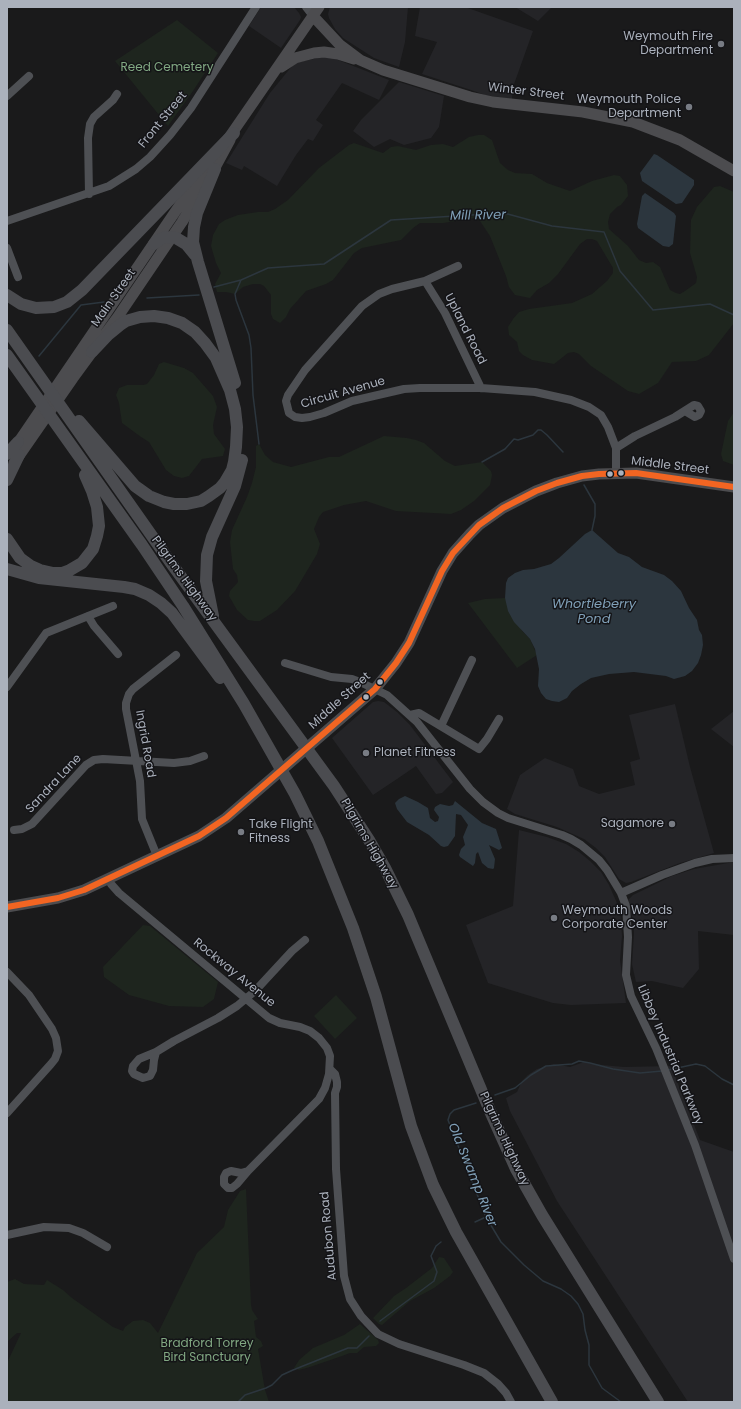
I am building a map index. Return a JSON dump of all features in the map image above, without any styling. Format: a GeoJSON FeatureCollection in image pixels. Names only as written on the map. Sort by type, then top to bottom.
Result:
{"type":"FeatureCollection","features":[{"type":"Feature","properties":{"kind":"highway"},"geometry":{"type":"LineString","coordinates":[[7,295],[21,304],[36,308],[54,307],[71,299],[82,290],[234,133]]}},
{"type":"Feature","properties":{"kind":"highway"},"geometry":{"type":"LineString","coordinates":[[213,620],[206,581],[207,556],[212,537],[236,482],[243,453],[244,431],[237,390],[193,242],[194,227],[202,200],[215,169]]}},
{"type":"Feature","properties":{"kind":"highway"},"geometry":{"type":"LineString","coordinates":[[154,244],[162,238],[172,237],[183,242],[189,247],[198,262]]}},
{"type":"Feature","properties":{"kind":"highway"},"geometry":{"type":"LineString","coordinates":[[18,347],[127,477],[144,493],[164,502],[183,505],[205,498],[220,488],[230,474],[235,458],[237,434],[236,415],[230,390],[222,371],[212,353],[198,335],[186,326],[172,320],[154,316],[140,317],[126,321],[117,327],[92,352]]}},
{"type":"Feature","properties":{"kind":"highway","name":"Pilgrims Highway"},"geometry":{"type":"LineString","coordinates":[[7,330],[139,517],[340,795],[380,858],[410,920],[512,1160],[542,1215],[658,1402]]}},
{"type":"Feature","properties":{"kind":"highway","name":"Pilgrims Highway"},"geometry":{"type":"LineString","coordinates":[[7,355],[154,562],[189,615],[225,672],[275,758],[314,832],[354,928],[376,997],[413,1131],[433,1185],[456,1232],[552,1402]]}},
{"type":"Feature","properties":{"kind":"highway"},"geometry":{"type":"LineString","coordinates":[[7,371],[37,398]]}},
{"type":"Feature","properties":{"kind":"highway"},"geometry":{"type":"LineString","coordinates":[[7,539],[17,554],[27,564],[40,570],[53,573],[66,572],[74,568],[86,560],[93,549],[99,526],[96,501],[83,471],[62,434]]}},
{"type":"Feature","properties":{"kind":"highway"},"geometry":{"type":"LineString","coordinates":[[7,480],[18,442]]}},
{"type":"Feature","properties":{"kind":"highway"},"geometry":{"type":"LineString","coordinates":[[7,569],[39,578],[129,588],[149,595],[157,600],[172,613],[191,637],[275,758]]}},
{"type":"Feature","properties":{"kind":"main road","name":"Winter Street"},"geometry":{"type":"LineString","coordinates":[[313,10],[334,40],[360,60],[383,70],[486,101],[516,106],[583,112],[633,122],[680,140],[734,170]]}},
{"type":"Feature","properties":{"kind":"main road","name":"Main Street"},"geometry":{"type":"LineString","coordinates":[[7,473],[13,455],[63,383],[204,170],[234,133],[276,72],[313,10]]}},
{"type":"Feature","properties":{"kind":"main road"},"geometry":{"type":"LineString","coordinates":[[276,72],[286,63],[295,58],[314,53],[324,52],[338,54],[360,60]]}},
{"type":"Feature","properties":{"kind":"main road","name":"Main Street"},"geometry":{"type":"LineString","coordinates":[[63,383],[92,352],[172,237],[215,169],[234,133]]}},
{"type":"Feature","properties":{"kind":"main road","name":"Main Street"},"geometry":{"type":"LineString","coordinates":[[7,459],[18,442],[35,424]]}},
{"type":"Feature","properties":{"kind":"main road","name":"Middle Street"},"geometry":{"type":"LineString","coordinates":[[7,907],[70,895],[108,879],[211,829],[231,814],[375,689],[396,663],[409,643],[447,561],[461,543],[479,525],[503,508],[546,487],[582,476],[616,473],[660,476],[734,487]]}},
{"type":"Feature","properties":{"kind":"street","name":"Front Street"},"geometry":{"type":"LineString","coordinates":[[7,221],[100,190],[117,182],[140,165],[159,148],[191,108],[256,7]]}},
{"type":"Feature","properties":{"kind":"street"},"geometry":{"type":"LineString","coordinates":[[9,95],[29,76]]}},
{"type":"Feature","properties":{"kind":"street"},"geometry":{"type":"LineString","coordinates":[[88,194],[88,128],[94,117],[113,100],[117,94]]}},
{"type":"Feature","properties":{"kind":"street"},"geometry":{"type":"LineString","coordinates":[[7,248],[18,277]]}},
{"type":"Feature","properties":{"kind":"street","name":"Circuit Avenue"},"geometry":{"type":"LineString","coordinates":[[458,266],[425,281],[392,289],[379,294],[362,306],[305,370],[288,395],[286,401],[289,413],[295,417],[310,417],[352,401],[404,389],[481,388],[535,392],[582,403],[596,411],[605,420],[616,448],[616,473]]}},
{"type":"Feature","properties":{"kind":"street","name":"Upland Road"},"geometry":{"type":"LineString","coordinates":[[425,281],[445,313],[481,388]]}},
{"type":"Feature","properties":{"kind":"street"},"geometry":{"type":"LineString","coordinates":[[616,448],[635,436],[685,411]]}},
{"type":"Feature","properties":{"kind":"street"},"geometry":{"type":"LineString","coordinates":[[7,687],[46,634],[113,606]]}},
{"type":"Feature","properties":{"kind":"street"},"geometry":{"type":"LineString","coordinates":[[88,616],[92,624],[118,654]]}},
{"type":"Feature","properties":{"kind":"street","name":"Ingrid Road"},"geometry":{"type":"LineString","coordinates":[[157,856],[142,819],[140,782],[126,709],[127,700],[133,689],[176,655]]}},
{"type":"Feature","properties":{"kind":"street"},"geometry":{"type":"LineString","coordinates":[[441,726],[472,660]]}},
{"type":"Feature","properties":{"kind":"street","name":"Libbey Industrial Parkway"},"geometry":{"type":"LineString","coordinates":[[286,663],[331,677],[352,679],[375,689],[386,696],[410,715],[483,802],[508,818],[562,835],[580,845],[599,860],[607,870],[621,893],[626,906],[628,937],[626,964],[628,985],[635,1006],[651,1037],[700,1159],[734,1259]]}},
{"type":"Feature","properties":{"kind":"street"},"geometry":{"type":"LineString","coordinates":[[410,715],[419,713],[479,749],[499,719]]}},
{"type":"Feature","properties":{"kind":"street","name":"Sandra Lane"},"geometry":{"type":"LineString","coordinates":[[14,830],[27,827],[36,820],[91,761],[100,758],[174,763],[190,761],[204,756]]}},
{"type":"Feature","properties":{"kind":"street"},"geometry":{"type":"LineString","coordinates":[[621,893],[662,875],[696,863],[712,859],[734,858]]}},
{"type":"Feature","properties":{"kind":"street","name":"Rockway Avenue"},"geometry":{"type":"LineString","coordinates":[[108,879],[119,893],[245,999],[274,1021],[300,1027],[314,1034],[327,1048],[330,1056],[330,1069],[326,1088],[321,1096],[311,1108],[248,1171]]}},
{"type":"Feature","properties":{"kind":"street"},"geometry":{"type":"LineString","coordinates":[[156,1052],[224,1015],[255,990],[292,951],[305,940]]}},
{"type":"Feature","properties":{"kind":"street"},"geometry":{"type":"LineString","coordinates":[[7,972],[29,995],[52,1028],[56,1038],[58,1051],[51,1064],[7,1113]]}},
{"type":"Feature","properties":{"kind":"street","name":"Audubon Road"},"geometry":{"type":"LineString","coordinates":[[330,1069],[336,1077],[337,1087],[335,1093],[336,1169],[339,1224],[344,1281],[350,1299],[361,1316],[378,1334],[407,1347],[484,1373],[498,1384],[506,1393],[511,1402]]}},
{"type":"Feature","properties":{"kind":"street"},"geometry":{"type":"LineString","coordinates":[[326,1088],[335,1093]]}},
{"type":"Feature","properties":{"kind":"street"},"geometry":{"type":"LineString","coordinates":[[7,1235],[44,1227],[69,1228],[84,1233],[107,1247]]}},
{"type":"Feature","properties":{"kind":"shaded area"},"geometry":{"type":"Polygon","coordinates":[[[261,7],[294,7],[301,17],[281,48],[249,26],[261,7]]]}},
{"type":"Feature","properties":{"kind":"shaded area"},"geometry":{"type":"Polygon","coordinates":[[[330,7],[408,7],[405,42],[399,67],[374,58],[343,38],[335,29],[329,18],[328,14],[330,7]]]}},
{"type":"Feature","properties":{"kind":"shaded area"},"geometry":{"type":"Polygon","coordinates":[[[420,7],[465,7],[533,31],[513,87],[512,99],[485,95],[422,74],[437,42],[415,36],[420,7]]]}},
{"type":"Feature","properties":{"kind":"shaded area"},"geometry":{"type":"Polygon","coordinates":[[[515,7],[552,7],[538,21],[515,7]]]}},
{"type":"Feature","properties":{"kind":"shaded area"},"geometry":{"type":"Polygon","coordinates":[[[323,57],[333,58],[389,80],[379,100],[342,83],[316,120],[323,125],[313,141],[308,139],[296,155],[277,186],[244,166],[242,170],[226,163],[270,93],[292,66],[299,62],[323,57]]]}},
{"type":"Feature","properties":{"kind":"shaded area"},"geometry":{"type":"Polygon","coordinates":[[[399,82],[444,96],[439,127],[431,138],[404,145],[390,139],[374,147],[353,131],[361,120],[399,82]]]}},
{"type":"Feature","properties":{"kind":"shaded area"},"geometry":{"type":"Polygon","coordinates":[[[373,702],[384,702],[410,725],[453,782],[442,793],[436,794],[416,766],[373,795],[332,738],[373,702]]]}},
{"type":"Feature","properties":{"kind":"shaded area"},"geometry":{"type":"Polygon","coordinates":[[[675,704],[690,767],[714,853],[680,863],[626,883],[619,879],[605,857],[584,839],[557,827],[515,814],[507,809],[520,775],[545,758],[573,769],[579,786],[599,794],[635,785],[630,762],[640,759],[629,715],[675,704]]]}},
{"type":"Feature","properties":{"kind":"shaded area"},"geometry":{"type":"Polygon","coordinates":[[[734,711],[734,747],[711,729],[734,711]]]}},
{"type":"Feature","properties":{"kind":"shaded area"},"geometry":{"type":"Polygon","coordinates":[[[519,830],[547,837],[566,844],[579,852],[601,872],[609,885],[620,910],[622,936],[620,960],[626,1003],[571,1005],[553,1003],[488,983],[466,925],[513,906],[519,830]]]}},
{"type":"Feature","properties":{"kind":"shaded area"},"geometry":{"type":"Polygon","coordinates":[[[734,862],[734,935],[698,931],[699,969],[683,988],[652,981],[636,982],[632,964],[634,933],[633,921],[628,900],[633,895],[672,876],[694,869],[734,862]]]}},
{"type":"Feature","properties":{"kind":"shaded area"},"geometry":{"type":"Polygon","coordinates":[[[584,1062],[624,1067],[671,1066],[700,1140],[734,1152],[734,1402],[688,1402],[557,1201],[510,1111],[506,1098],[517,1092],[522,1081],[537,1069],[554,1064],[570,1067],[584,1062]]]}},
{"type":"Feature","properties":{"kind":"green space","name":"Reed Cemetery"},"geometry":{"type":"Polygon","coordinates":[[[177,20],[218,53],[168,126],[115,61],[177,20]]]}},
{"type":"Feature","properties":{"kind":"green space"},"geometry":{"type":"Polygon","coordinates":[[[484,135],[492,140],[500,163],[508,170],[515,173],[532,174],[547,183],[570,191],[592,181],[614,175],[620,176],[627,185],[628,196],[621,205],[610,214],[608,222],[609,229],[628,246],[639,260],[646,263],[653,262],[660,267],[670,290],[680,294],[696,283],[697,277],[690,253],[691,220],[697,207],[714,187],[720,186],[734,192],[734,323],[709,355],[696,361],[672,362],[658,383],[639,394],[628,391],[591,366],[579,354],[574,352],[568,353],[554,364],[532,360],[523,355],[519,351],[517,342],[509,335],[508,327],[519,312],[529,309],[572,303],[592,294],[607,281],[613,273],[613,268],[597,241],[587,239],[580,244],[558,274],[549,283],[537,290],[530,298],[515,295],[509,287],[490,236],[480,221],[475,218],[443,223],[420,223],[401,240],[362,248],[354,253],[333,280],[306,291],[280,323],[273,319],[271,314],[271,295],[264,286],[260,284],[253,284],[243,287],[235,294],[217,292],[215,284],[221,273],[216,263],[211,246],[213,235],[219,224],[238,215],[268,212],[275,209],[288,200],[319,168],[349,145],[354,143],[383,153],[391,147],[398,146],[416,150],[431,145],[443,144],[453,147],[469,137],[484,135]]]}},
{"type":"Feature","properties":{"kind":"green space"},"geometry":{"type":"Polygon","coordinates":[[[164,362],[184,368],[193,373],[213,396],[217,407],[213,425],[214,434],[225,449],[223,456],[202,459],[189,476],[182,478],[174,476],[166,470],[149,442],[122,423],[119,403],[116,395],[119,388],[127,385],[147,384],[154,375],[159,364],[164,362]]]}},
{"type":"Feature","properties":{"kind":"green space"},"geometry":{"type":"Polygon","coordinates":[[[734,412],[734,465],[723,461],[721,454],[728,421],[734,412]]]}},
{"type":"Feature","properties":{"kind":"green space"},"geometry":{"type":"Polygon","coordinates":[[[384,436],[407,438],[424,443],[445,461],[455,466],[482,462],[491,471],[492,475],[490,485],[474,501],[461,510],[451,514],[396,511],[366,501],[344,505],[323,512],[314,529],[320,544],[317,554],[295,591],[277,610],[260,621],[248,620],[237,610],[229,596],[230,591],[238,582],[237,575],[233,569],[230,542],[232,530],[252,483],[256,467],[256,446],[259,444],[265,455],[273,462],[291,467],[329,457],[339,457],[384,436]]]}},
{"type":"Feature","properties":{"kind":"green space","name":"Whortleberry Pond"},"geometry":{"type":"Polygon","coordinates":[[[505,598],[522,631],[530,639],[537,655],[517,668],[468,603],[485,599],[505,598]]]}},
{"type":"Feature","properties":{"kind":"green space"},"geometry":{"type":"Polygon","coordinates":[[[143,925],[150,926],[218,982],[214,999],[203,1007],[169,1006],[129,995],[104,977],[103,967],[143,925]]]}},
{"type":"Feature","properties":{"kind":"green space"},"geometry":{"type":"Polygon","coordinates":[[[336,995],[357,1018],[335,1039],[314,1016],[336,995]]]}},
{"type":"Feature","properties":{"kind":"green space","name":"Bradford Torrey Bird Sanctuary"},"geometry":{"type":"Polygon","coordinates":[[[246,1189],[251,1305],[252,1310],[258,1319],[254,1321],[256,1337],[261,1341],[263,1346],[258,1349],[265,1390],[269,1402],[7,1402],[7,1363],[21,1333],[17,1333],[7,1342],[7,1282],[15,1279],[24,1284],[44,1285],[47,1280],[113,1327],[123,1331],[125,1327],[133,1321],[143,1320],[150,1323],[158,1333],[197,1253],[224,1227],[228,1210],[240,1191],[246,1189]]]}},
{"type":"Feature","properties":{"kind":"green space"},"geometry":{"type":"Polygon","coordinates":[[[439,1257],[444,1258],[453,1272],[450,1276],[434,1288],[410,1301],[382,1325],[379,1324],[373,1318],[394,1296],[432,1268],[439,1257]]]}},
{"type":"Feature","properties":{"kind":"green space"},"geometry":{"type":"Polygon","coordinates":[[[360,1324],[378,1340],[379,1343],[376,1346],[364,1347],[357,1353],[350,1353],[299,1370],[294,1368],[299,1360],[313,1348],[344,1335],[360,1324]]]}},
{"type":"Feature","properties":{"kind":"water"},"geometry":{"type":"Polygon","coordinates":[[[654,154],[694,180],[694,185],[682,203],[676,204],[642,181],[640,173],[654,154]]]}},
{"type":"Feature","properties":{"kind":"water"},"geometry":{"type":"Polygon","coordinates":[[[645,193],[674,213],[676,216],[673,244],[669,247],[663,246],[638,228],[637,224],[642,196],[645,193]]]}},
{"type":"Feature","properties":{"kind":"water","name":"Whortleberry Pond"},"geometry":{"type":"Polygon","coordinates":[[[592,530],[618,553],[629,557],[642,567],[664,575],[681,591],[689,608],[697,620],[699,630],[702,635],[703,645],[701,655],[698,663],[692,671],[685,676],[674,679],[666,676],[634,672],[609,674],[591,678],[572,691],[567,698],[559,702],[552,701],[546,699],[538,686],[539,669],[535,649],[530,639],[514,622],[508,611],[505,598],[506,583],[508,578],[515,573],[551,564],[585,534],[592,530]]]}},
{"type":"Feature","properties":{"kind":"water"},"geometry":{"type":"Polygon","coordinates":[[[405,796],[428,808],[430,818],[435,822],[438,821],[439,817],[434,810],[435,807],[440,804],[449,806],[453,805],[455,801],[482,823],[496,829],[502,848],[499,850],[489,845],[495,859],[494,868],[488,868],[482,863],[478,852],[476,854],[475,863],[473,866],[460,857],[459,855],[461,849],[465,845],[463,837],[468,825],[461,815],[456,814],[455,836],[448,846],[441,846],[429,835],[407,822],[397,809],[395,803],[405,796]]]}},
{"type":"Feature","properties":{"kind":"waterway","name":"Mill River"},"geometry":{"type":"LineString","coordinates":[[214,287],[241,280],[268,268],[324,264],[391,220],[504,213],[552,226],[604,232],[620,271],[653,310],[710,304],[734,315]]}},
{"type":"Feature","properties":{"kind":"waterway"},"geometry":{"type":"LineString","coordinates":[[241,280],[235,294],[249,335],[253,395],[259,444]]}},
{"type":"Feature","properties":{"kind":"waterway","name":"Mill River"},"geometry":{"type":"LineString","coordinates":[[147,298],[199,295]]}},
{"type":"Feature","properties":{"kind":"waterway","name":"Mill River"},"geometry":{"type":"LineString","coordinates":[[39,356],[81,305],[104,302]]}},
{"type":"Feature","properties":{"kind":"waterway"},"geometry":{"type":"LineString","coordinates":[[482,462],[505,449],[514,439],[518,440],[533,435],[538,430],[541,430],[547,435],[563,452]]}},
{"type":"Feature","properties":{"kind":"waterway"},"geometry":{"type":"LineString","coordinates":[[584,485],[595,504],[595,516],[592,530]]}},
{"type":"Feature","properties":{"kind":"waterway","name":"Old Swamp River"},"geometry":{"type":"LineString","coordinates":[[495,1095],[515,1088],[531,1075],[546,1066],[572,1064],[579,1061],[613,1069],[640,1073],[662,1071]]}},
{"type":"Feature","properties":{"kind":"waterway","name":"Old Swamp River"},"geometry":{"type":"LineString","coordinates":[[668,1070],[696,1064],[705,1066],[722,1079],[734,1085]]}},
{"type":"Feature","properties":{"kind":"waterway","name":"Old Swamp River"},"geometry":{"type":"LineString","coordinates":[[476,1103],[454,1110],[450,1114],[448,1120],[486,1217],[501,1242],[524,1265],[543,1281],[561,1289],[571,1296],[578,1304],[583,1314],[589,1345],[589,1365],[602,1388],[621,1402]]}},
{"type":"Feature","properties":{"kind":"waterway"},"geometry":{"type":"LineString","coordinates":[[475,1222],[486,1217]]}},
{"type":"Feature","properties":{"kind":"waterway"},"geometry":{"type":"LineString","coordinates":[[380,1321],[434,1281],[437,1272],[431,1256],[436,1246],[441,1242]]}},
{"type":"Feature","properties":{"kind":"waterway"},"geometry":{"type":"LineString","coordinates":[[238,1402],[245,1395],[272,1385],[282,1375],[293,1370],[348,1348],[357,1348],[369,1336]]}},
{"type":"Feature","properties":{"kind":"transit line"},"geometry":{"type":"LineString","coordinates":[[7,907],[58,898],[84,890],[199,836],[226,818],[375,689],[396,663],[409,643],[442,571],[453,553],[479,525],[503,508],[536,491],[557,483],[582,476],[599,474],[636,473],[734,487]]}},
{"type":"Feature","properties":{"kind":"place","name":"Weymouth Fire Department"},"geometry":{"type":"Point","coordinates":[721,44]}},
{"type":"Feature","properties":{"kind":"place","name":"Weymouth Police Department"},"geometry":{"type":"Point","coordinates":[689,107]}},
{"type":"Feature","properties":{"kind":"place","name":"Planet Fitness"},"geometry":{"type":"Point","coordinates":[366,753]}},
{"type":"Feature","properties":{"kind":"place","name":"Sagamore"},"geometry":{"type":"Point","coordinates":[672,824]}},
{"type":"Feature","properties":{"kind":"place","name":"Take Flight Fitness"},"geometry":{"type":"Point","coordinates":[241,832]}},
{"type":"Feature","properties":{"kind":"place","name":"Weymouth Woods Corporate Center"},"geometry":{"type":"Point","coordinates":[554,918]}}]}
